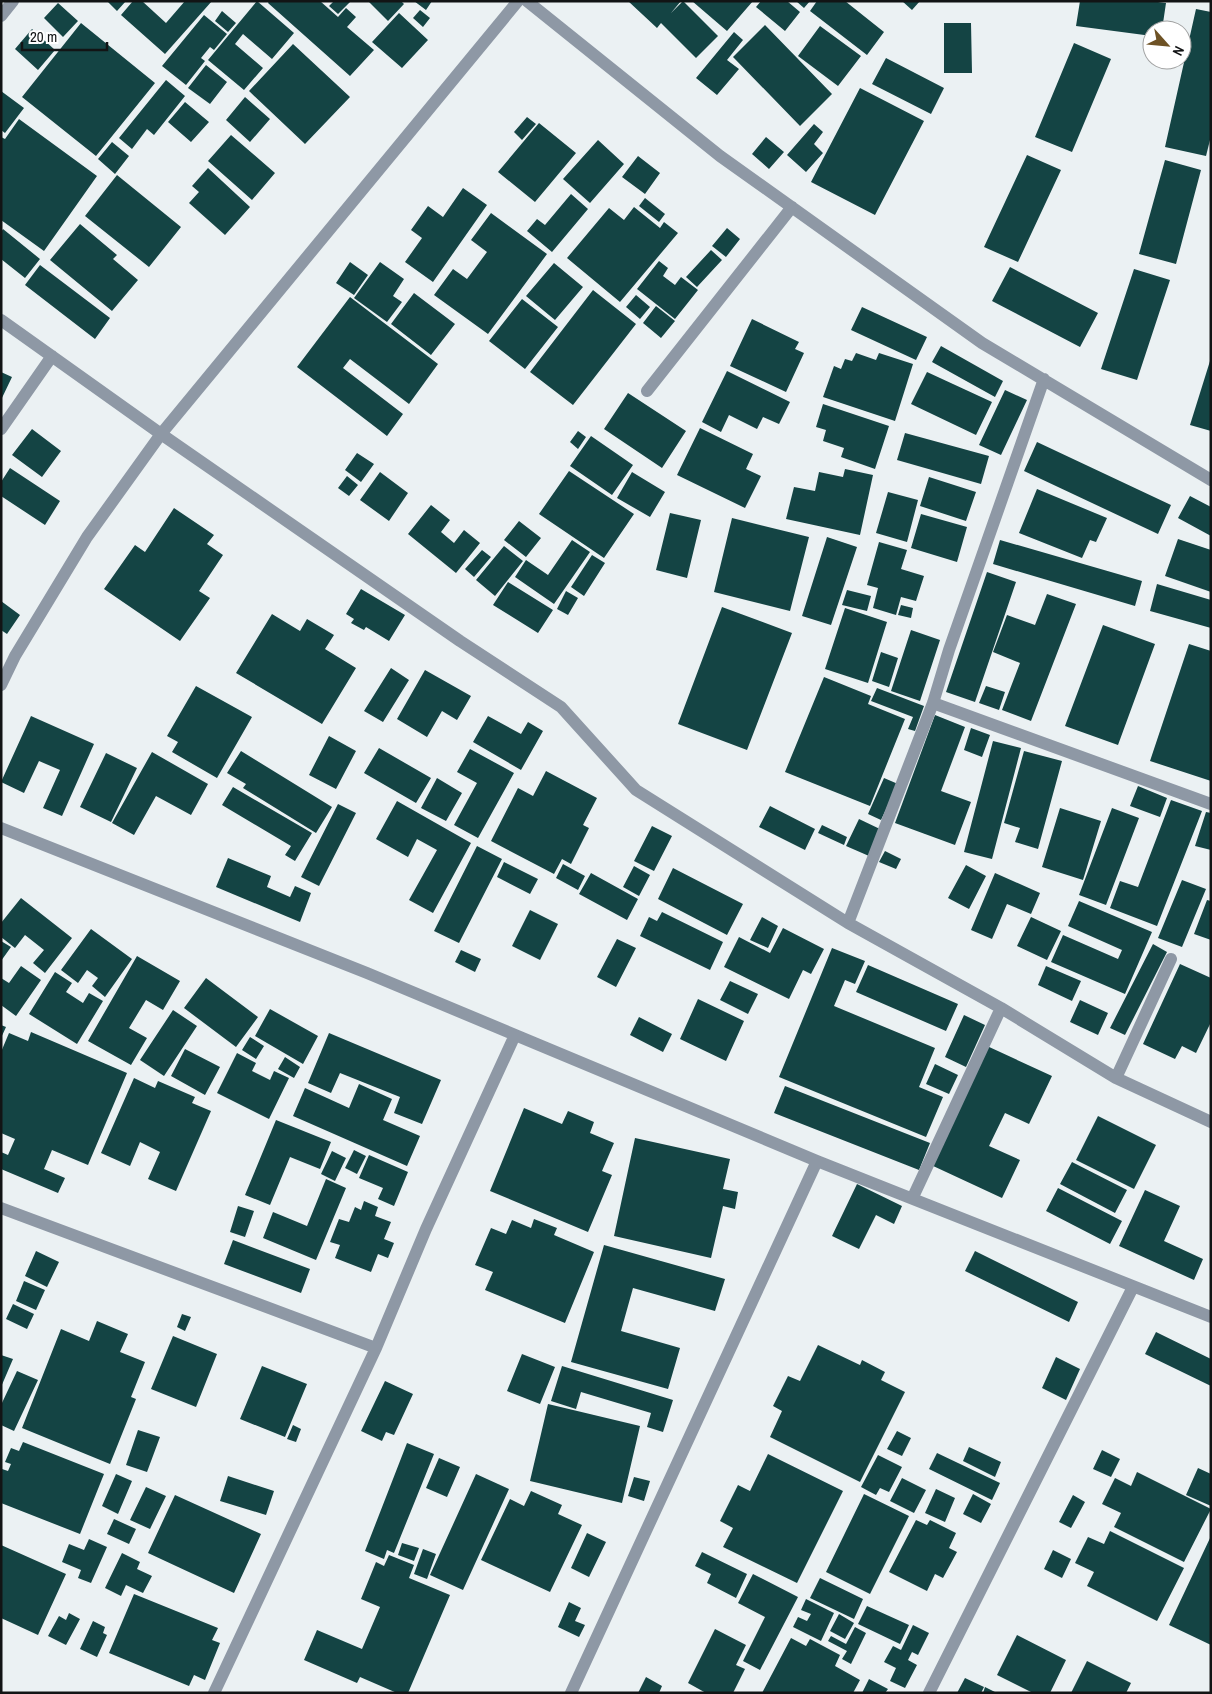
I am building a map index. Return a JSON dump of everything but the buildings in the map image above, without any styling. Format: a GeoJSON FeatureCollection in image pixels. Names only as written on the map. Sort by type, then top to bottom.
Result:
{"type":"FeatureCollection","features":[{"type":"Feature","properties":{"kind":"street"},"geometry":{"type":"LineString","coordinates":[[1,16],[13,1]]}},
{"type":"Feature","properties":{"kind":"street"},"geometry":{"type":"LineString","coordinates":[[1,685],[15,656],[87,537],[161,434],[518,1]]}},
{"type":"Feature","properties":{"kind":"street"},"geometry":{"type":"LineString","coordinates":[[527,1],[720,156],[982,343],[1211,480]]}},
{"type":"Feature","properties":{"kind":"street"},"geometry":{"type":"LineString","coordinates":[[647,391],[792,207]]}},
{"type":"Feature","properties":{"kind":"street"},"geometry":{"type":"LineString","coordinates":[[1,320],[161,434],[460,641],[561,707],[636,790],[848,923],[1000,1008],[1116,1078],[1211,1122]]}},
{"type":"Feature","properties":{"kind":"street"},"geometry":{"type":"LineString","coordinates":[[1,429],[52,356]]}},
{"type":"Feature","properties":{"kind":"street"},"geometry":{"type":"LineString","coordinates":[[848,923],[933,703],[949,650],[1044,379]]}},
{"type":"Feature","properties":{"kind":"street"},"geometry":{"type":"LineString","coordinates":[[933,703],[1211,804]]}},
{"type":"Feature","properties":{"kind":"street"},"geometry":{"type":"LineString","coordinates":[[1,828],[367,973],[817,1160],[1211,1317]]}},
{"type":"Feature","properties":{"kind":"street"},"geometry":{"type":"LineString","coordinates":[[1116,1078],[1171,959]]}},
{"type":"Feature","properties":{"kind":"street"},"geometry":{"type":"LineString","coordinates":[[913,1197],[1000,1008]]}},
{"type":"Feature","properties":{"kind":"street"},"geometry":{"type":"LineString","coordinates":[[214,1693],[376,1348],[426,1229],[514,1035]]}},
{"type":"Feature","properties":{"kind":"street"},"geometry":{"type":"LineString","coordinates":[[571,1693],[817,1160]]}},
{"type":"Feature","properties":{"kind":"street"},"geometry":{"type":"LineString","coordinates":[[1,1208],[376,1348]]}},
{"type":"Feature","properties":{"kind":"street"},"geometry":{"type":"LineString","coordinates":[[929,1693],[1133,1286]]}}]}
